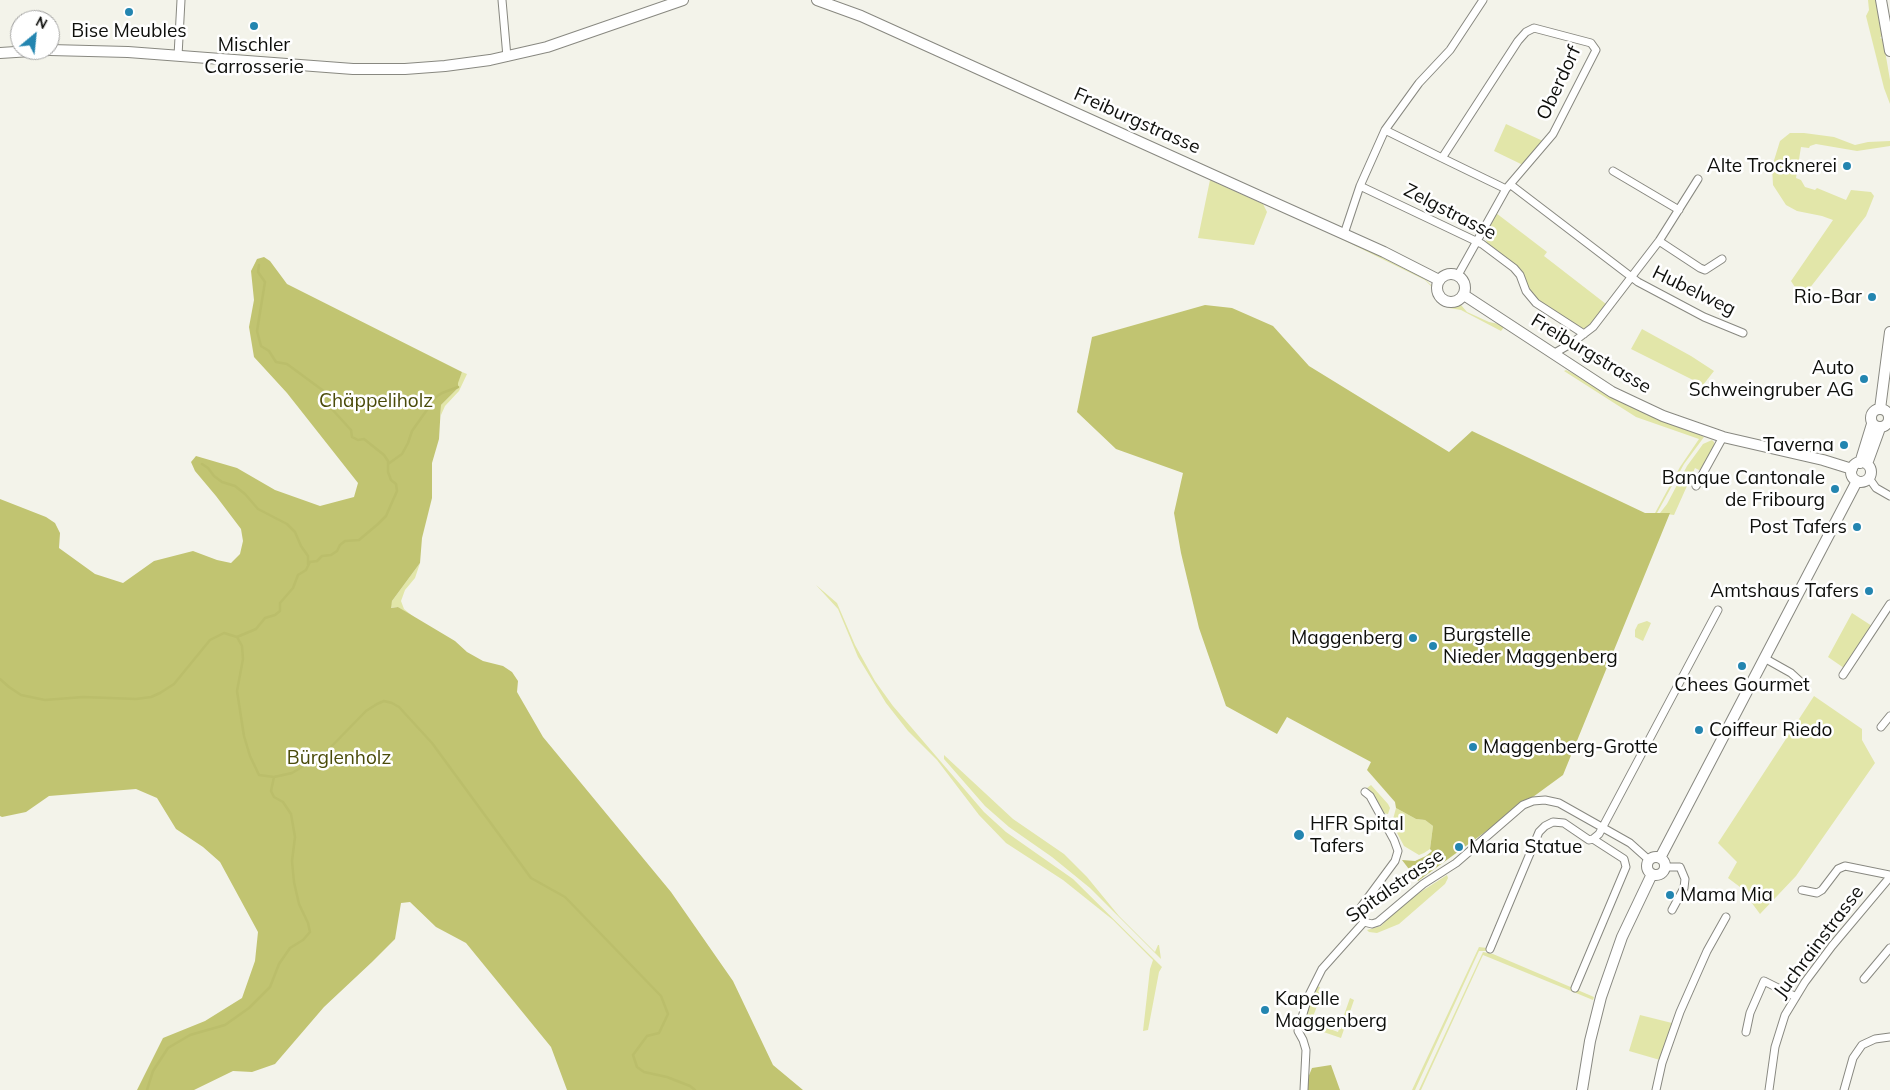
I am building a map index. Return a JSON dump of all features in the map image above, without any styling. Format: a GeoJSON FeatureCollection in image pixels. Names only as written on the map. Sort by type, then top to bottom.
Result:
{"type":"FeatureCollection","features":[{"type":"Feature","properties":{"kind":"main road"},"geometry":{"type":"LineString","coordinates":[[60,50],[128,52],[348,68],[395,69],[445,66],[507,57],[560,43],[683,0]]}},
{"type":"Feature","properties":{"kind":"main road","name":"Freiburgstrasse"},"geometry":{"type":"LineString","coordinates":[[817,0],[842,4],[1384,252],[1439,280]]}},
{"type":"Feature","properties":{"kind":"main road"},"geometry":{"type":"LineString","coordinates":[[1881,0],[1890,51]]}},
{"type":"Feature","properties":{"kind":"main road"},"geometry":{"type":"LineString","coordinates":[[1449,274],[1458,275],[1464,282],[1464,294],[1457,301],[1448,302],[1438,294],[1439,280],[1449,274]]}},
{"type":"Feature","properties":{"kind":"main road","name":"Freiburgstrasse"},"geometry":{"type":"LineString","coordinates":[[1464,294],[1612,392],[1676,421],[1723,437],[1823,460],[1860,465]]}},
{"type":"Feature","properties":{"kind":"main road"},"geometry":{"type":"LineString","coordinates":[[1880,409],[1890,332]]}},
{"type":"Feature","properties":{"kind":"main road"},"geometry":{"type":"LineString","coordinates":[[1860,465],[1870,470],[1869,478],[1864,482],[1857,481],[1852,476],[1860,465],[1876,426],[1871,415],[1880,409],[1887,412],[1890,419],[1887,425],[1876,426]]}},
{"type":"Feature","properties":{"kind":"main road"},"geometry":{"type":"LineString","coordinates":[[1663,862],[1654,857],[1648,860],[1646,866],[1652,874],[1659,875],[1662,873],[1663,862],[1857,481]]}},
{"type":"Feature","properties":{"kind":"main road"},"geometry":{"type":"LineString","coordinates":[[1582,1090],[1585,1065],[1596,1014],[1610,970],[1622,937],[1652,874]]}},
{"type":"Feature","properties":{"kind":"street"},"geometry":{"type":"LineString","coordinates":[[178,56],[181,0]]}},
{"type":"Feature","properties":{"kind":"street"},"geometry":{"type":"LineString","coordinates":[[502,0],[507,57]]}},
{"type":"Feature","properties":{"kind":"street"},"geometry":{"type":"LineString","coordinates":[[1344,234],[1360,186],[1385,130],[1419,83],[1450,50],[1483,0]]}},
{"type":"Feature","properties":{"kind":"street","name":"Oberdorf"},"geometry":{"type":"LineString","coordinates":[[1442,158],[1518,41],[1526,32],[1534,28],[1591,43],[1595,46],[1596,50],[1553,134],[1508,187],[1458,275]]}},
{"type":"Feature","properties":{"kind":"street"},"geometry":{"type":"LineString","coordinates":[[1385,130],[1508,187],[1631,277]]}},
{"type":"Feature","properties":{"kind":"street"},"geometry":{"type":"LineString","coordinates":[[1614,171],[1679,210]]}},
{"type":"Feature","properties":{"kind":"street","name":"Hubelweg"},"geometry":{"type":"LineString","coordinates":[[1553,354],[1593,327],[1658,241],[1698,179]]}},
{"type":"Feature","properties":{"kind":"street","name":"Zelgstrasse"},"geometry":{"type":"LineString","coordinates":[[1360,186],[1477,241],[1514,268],[1520,275],[1526,291],[1536,303],[1584,334]]}},
{"type":"Feature","properties":{"kind":"street","name":"Hubelweg"},"geometry":{"type":"LineString","coordinates":[[1658,241],[1705,270],[1722,259]]}},
{"type":"Feature","properties":{"kind":"street","name":"Hubelweg"},"geometry":{"type":"LineString","coordinates":[[1631,277],[1704,317],[1743,333]]}},
{"type":"Feature","properties":{"kind":"street"},"geometry":{"type":"LineString","coordinates":[[1696,486],[1723,437]]}},
{"type":"Feature","properties":{"kind":"street"},"geometry":{"type":"LineString","coordinates":[[1869,478],[1876,488],[1890,496]]}},
{"type":"Feature","properties":{"kind":"street"},"geometry":{"type":"LineString","coordinates":[[1843,675],[1890,604]]}},
{"type":"Feature","properties":{"kind":"street"},"geometry":{"type":"LineString","coordinates":[[1593,839],[1602,827],[1718,610]]}},
{"type":"Feature","properties":{"kind":"street"},"geometry":{"type":"LineString","coordinates":[[1766,659],[1791,673],[1803,684]]}},
{"type":"Feature","properties":{"kind":"street"},"geometry":{"type":"LineString","coordinates":[[1881,727],[1890,716]]}},
{"type":"Feature","properties":{"kind":"street"},"geometry":{"type":"LineString","coordinates":[[1364,922],[1360,914],[1361,907],[1395,861],[1398,851],[1370,796],[1365,792]]}},
{"type":"Feature","properties":{"kind":"street","name":"Spitalstrasse"},"geometry":{"type":"LineString","coordinates":[[1304,1090],[1306,1050],[1298,1031],[1308,997],[1322,968],[1364,922],[1372,924],[1378,922],[1416,889],[1456,863],[1510,814],[1528,802],[1545,800],[1559,803],[1630,843],[1648,860]]}},
{"type":"Feature","properties":{"kind":"street"},"geometry":{"type":"LineString","coordinates":[[1490,948],[1539,832],[1553,822],[1564,823],[1586,839],[1593,839],[1624,860],[1626,867],[1575,988]]}},
{"type":"Feature","properties":{"kind":"street"},"geometry":{"type":"LineString","coordinates":[[1663,862],[1680,867],[1685,879],[1684,888],[1672,910]]}},
{"type":"Feature","properties":{"kind":"street","name":"Juchrainstrasse"},"geometry":{"type":"LineString","coordinates":[[1769,1090],[1774,1047],[1784,1015],[1832,946],[1890,876],[1845,866],[1838,869],[1822,890],[1817,893],[1802,890]]}},
{"type":"Feature","properties":{"kind":"street"},"geometry":{"type":"LineString","coordinates":[[1656,1090],[1664,1057],[1680,1012],[1707,952],[1726,917]]}},
{"type":"Feature","properties":{"kind":"street"},"geometry":{"type":"LineString","coordinates":[[1864,979],[1890,948]]}},
{"type":"Feature","properties":{"kind":"street"},"geometry":{"type":"LineString","coordinates":[[1746,1032],[1750,1013],[1764,981],[1796,997]]}},
{"type":"Feature","properties":{"kind":"street"},"geometry":{"type":"LineString","coordinates":[[1844,1090],[1853,1058],[1862,1045],[1875,1039],[1890,1037]]}},
{"type":"Feature","properties":{"kind":"green space"},"geometry":{"type":"Polygon","coordinates":[[[1868,0],[1876,0],[1882,36],[1880,38],[1883,39],[1890,80],[1890,104],[1884,88],[1866,16],[1869,10],[1868,0]]]}},
{"type":"Feature","properties":{"kind":"green space"},"geometry":{"type":"Polygon","coordinates":[[[1506,124],[1543,141],[1523,165],[1494,151],[1506,124]]]}},
{"type":"Feature","properties":{"kind":"green space"},"geometry":{"type":"Polygon","coordinates":[[[1790,133],[1834,137],[1855,145],[1868,142],[1890,141],[1890,146],[1857,151],[1816,144],[1809,148],[1801,147],[1796,178],[1801,180],[1805,187],[1815,190],[1817,188],[1846,200],[1851,190],[1871,192],[1874,196],[1866,216],[1802,298],[1791,281],[1833,220],[1797,211],[1786,205],[1773,185],[1772,167],[1780,141],[1790,133]]]}},
{"type":"Feature","properties":{"kind":"green space"},"geometry":{"type":"Polygon","coordinates":[[[1210,180],[1263,204],[1267,212],[1254,245],[1198,238],[1210,180]]]}},
{"type":"Feature","properties":{"kind":"green space"},"geometry":{"type":"Polygon","coordinates":[[[1496,213],[1547,252],[1544,256],[1606,304],[1590,327],[1581,329],[1541,303],[1528,288],[1518,267],[1487,243],[1484,233],[1496,213]]]}},
{"type":"Feature","properties":{"kind":"green space"},"geometry":{"type":"Polygon","coordinates":[[[1325,231],[1425,279],[1432,286],[1437,297],[1442,301],[1461,305],[1467,312],[1504,327],[1501,331],[1461,310],[1449,308],[1438,302],[1432,287],[1425,280],[1325,231]]]}},
{"type":"Feature","properties":{"kind":"green space","name":"Bürglenholz"},"geometry":{"type":"Polygon","coordinates":[[[264,257],[270,261],[287,284],[462,372],[458,388],[441,405],[439,439],[432,463],[432,498],[422,538],[420,563],[392,601],[391,608],[398,607],[455,641],[467,652],[483,661],[503,666],[512,672],[518,681],[517,692],[543,737],[671,892],[733,981],[773,1065],[803,1090],[567,1090],[551,1047],[466,943],[436,927],[410,902],[401,903],[395,939],[324,1007],[275,1064],[252,1072],[233,1071],[194,1090],[137,1090],[163,1038],[205,1021],[242,998],[255,961],[258,932],[220,862],[203,847],[176,829],[157,798],[136,789],[49,796],[26,812],[0,816],[0,499],[46,517],[55,523],[60,533],[59,548],[95,574],[123,583],[154,561],[193,551],[231,563],[240,554],[243,541],[241,529],[195,471],[191,462],[196,456],[237,468],[275,490],[320,506],[354,497],[358,483],[287,393],[254,357],[249,327],[254,300],[251,271],[257,259],[264,257]]]}},
{"type":"Feature","properties":{"kind":"green space"},"geometry":{"type":"Polygon","coordinates":[[[1205,305],[1232,308],[1273,326],[1309,366],[1449,452],[1472,431],[1645,513],[1670,513],[1563,775],[1418,881],[1402,860],[1415,861],[1432,851],[1430,849],[1433,826],[1425,820],[1416,819],[1396,808],[1395,802],[1367,770],[1371,762],[1287,717],[1277,734],[1226,706],[1199,628],[1181,553],[1174,513],[1183,473],[1116,449],[1077,412],[1092,337],[1205,305]]]}},
{"type":"Feature","properties":{"kind":"green space"},"geometry":{"type":"Polygon","coordinates":[[[1642,329],[1714,371],[1703,385],[1631,349],[1642,329]]]}},
{"type":"Feature","properties":{"kind":"green space"},"geometry":{"type":"Polygon","coordinates":[[[1566,370],[1704,437],[1684,464],[1657,513],[1655,513],[1680,467],[1699,439],[1636,417],[1564,371],[1566,370]]]}},
{"type":"Feature","properties":{"kind":"green space"},"geometry":{"type":"Polygon","coordinates":[[[462,372],[467,374],[459,391],[445,406],[441,415],[441,405],[458,388],[457,383],[462,372]]]}},
{"type":"Feature","properties":{"kind":"green space"},"geometry":{"type":"Polygon","coordinates":[[[1712,440],[1714,447],[1701,471],[1695,468],[1674,515],[1660,513],[1667,504],[1687,466],[1703,444],[1712,440]]]}},
{"type":"Feature","properties":{"kind":"green space"},"geometry":{"type":"Polygon","coordinates":[[[420,563],[415,578],[405,590],[401,601],[404,609],[420,622],[398,607],[390,608],[392,601],[420,563]]]}},
{"type":"Feature","properties":{"kind":"green space"},"geometry":{"type":"Polygon","coordinates":[[[816,585],[837,603],[855,645],[875,681],[893,706],[984,812],[1006,832],[1073,879],[1162,967],[1159,972],[1148,1030],[1143,1031],[1150,969],[1153,960],[1113,920],[1063,880],[1006,843],[979,815],[937,760],[908,731],[886,703],[858,657],[838,609],[816,585]]]}},
{"type":"Feature","properties":{"kind":"green space"},"geometry":{"type":"Polygon","coordinates":[[[1852,613],[1872,626],[1844,668],[1828,657],[1852,613]]]}},
{"type":"Feature","properties":{"kind":"green space"},"geometry":{"type":"Polygon","coordinates":[[[1647,621],[1651,623],[1643,641],[1635,637],[1635,630],[1638,624],[1647,621]]]}},
{"type":"Feature","properties":{"kind":"green space"},"geometry":{"type":"Polygon","coordinates":[[[1814,696],[1862,729],[1862,740],[1875,763],[1796,876],[1760,914],[1740,887],[1728,878],[1737,862],[1718,843],[1814,696]]]}},
{"type":"Feature","properties":{"kind":"green space"},"geometry":{"type":"Polygon","coordinates":[[[944,755],[1013,819],[1064,854],[1087,877],[1119,916],[1155,952],[1159,945],[1161,959],[1090,888],[1052,857],[1009,827],[985,806],[944,759],[944,755]]]}},
{"type":"Feature","properties":{"kind":"green space"},"geometry":{"type":"Polygon","coordinates":[[[1371,785],[1388,804],[1390,808],[1388,814],[1383,813],[1372,793],[1367,788],[1371,785]]]}},
{"type":"Feature","properties":{"kind":"green space"},"geometry":{"type":"Polygon","coordinates":[[[1396,808],[1416,819],[1425,820],[1433,826],[1430,849],[1419,855],[1404,846],[1395,829],[1393,830],[1392,823],[1396,808]]]}},
{"type":"Feature","properties":{"kind":"green space"},"geometry":{"type":"Polygon","coordinates":[[[1447,875],[1448,878],[1445,884],[1399,924],[1377,933],[1367,930],[1381,926],[1408,900],[1447,875]]]}},
{"type":"Feature","properties":{"kind":"green space"},"geometry":{"type":"Polygon","coordinates":[[[1479,947],[1487,948],[1486,951],[1479,951],[1415,1090],[1412,1090],[1479,947]]]}},
{"type":"Feature","properties":{"kind":"green space"},"geometry":{"type":"Polygon","coordinates":[[[1483,952],[1493,954],[1594,997],[1593,1000],[1483,955],[1421,1090],[1419,1090],[1483,952]]]}},
{"type":"Feature","properties":{"kind":"green space"},"geometry":{"type":"Polygon","coordinates":[[[1316,986],[1320,987],[1318,992],[1322,993],[1311,1022],[1338,1032],[1350,998],[1354,1000],[1341,1038],[1303,1025],[1316,986]]]}},
{"type":"Feature","properties":{"kind":"green space"},"geometry":{"type":"Polygon","coordinates":[[[1640,1015],[1672,1023],[1660,1060],[1629,1051],[1640,1015]]]}},
{"type":"Feature","properties":{"kind":"green space"},"geometry":{"type":"Polygon","coordinates":[[[1331,1065],[1340,1090],[1303,1090],[1312,1068],[1331,1065]]]}},
{"type":"Feature","properties":{"kind":"waterway"},"geometry":{"type":"LineString","coordinates":[[237,637],[256,629],[265,618],[275,615],[280,611],[280,603],[293,588],[298,575],[306,570],[310,562],[317,561],[322,556],[331,555],[345,541],[359,540],[378,524],[386,516],[397,491],[396,484],[391,480],[388,472],[388,461],[384,455],[364,439],[358,440],[352,437],[351,430],[330,407],[325,392],[287,364],[276,362],[269,351],[261,346],[257,331],[265,282],[258,272],[259,265]]}},
{"type":"Feature","properties":{"kind":"waterway"},"geometry":{"type":"LineString","coordinates":[[388,464],[402,454],[412,431],[436,397],[458,387]]}},
{"type":"Feature","properties":{"kind":"waterway"},"geometry":{"type":"LineString","coordinates":[[202,464],[222,482],[235,486],[245,494],[258,509],[287,524],[295,532],[308,556],[308,564]]}},
{"type":"Feature","properties":{"kind":"waterway"},"geometry":{"type":"LineString","coordinates":[[0,679],[21,695],[45,700],[83,697],[136,699],[151,697],[174,684],[210,640],[224,633],[237,637],[242,646],[243,659],[237,691],[244,736],[250,756],[259,775],[274,777],[292,773],[325,753],[366,711],[377,704],[384,701],[399,707],[432,743],[531,878],[565,897],[661,996],[668,1014],[659,1033],[647,1036],[633,1055],[637,1067],[644,1072],[667,1077],[690,1086],[695,1090]]}},
{"type":"Feature","properties":{"kind":"waterway"},"geometry":{"type":"LineString","coordinates":[[147,1090],[153,1071],[168,1048],[190,1035],[225,1025],[249,1008],[270,987],[279,964],[290,948],[303,940],[310,932],[299,904],[294,882],[292,861],[295,837],[291,814],[283,802],[274,797],[271,791],[274,777]]}},
{"type":"Feature","properties":{"kind":"place","name":"Bise Meubles"},"geometry":{"type":"Point","coordinates":[129,12]}},
{"type":"Feature","properties":{"kind":"place","name":"Mischler Carrosserie"},"geometry":{"type":"Point","coordinates":[254,26]}},
{"type":"Feature","properties":{"kind":"place","name":"Alte Trocknerei"},"geometry":{"type":"Point","coordinates":[1847,166]}},
{"type":"Feature","properties":{"kind":"place","name":"Rio-Bar"},"geometry":{"type":"Point","coordinates":[1872,297]}},
{"type":"Feature","properties":{"kind":"place","name":"Auto Schweingruber AG"},"geometry":{"type":"Point","coordinates":[1864,379]}},
{"type":"Feature","properties":{"kind":"place","name":"Taverna"},"geometry":{"type":"Point","coordinates":[1844,445]}},
{"type":"Feature","properties":{"kind":"place","name":"Banque Cantonale de Fribourg"},"geometry":{"type":"Point","coordinates":[1835,489]}},
{"type":"Feature","properties":{"kind":"place","name":"Post Tafers"},"geometry":{"type":"Point","coordinates":[1857,527]}},
{"type":"Feature","properties":{"kind":"place","name":"Amtshaus Tafers"},"geometry":{"type":"Point","coordinates":[1869,591]}},
{"type":"Feature","properties":{"kind":"place","name":"Maggenberg"},"geometry":{"type":"Point","coordinates":[1413,638]}},
{"type":"Feature","properties":{"kind":"place","name":"Burgstelle Nieder Maggenberg"},"geometry":{"type":"Point","coordinates":[1433,646]}},
{"type":"Feature","properties":{"kind":"place","name":"Chees Gourmet"},"geometry":{"type":"Point","coordinates":[1742,666]}},
{"type":"Feature","properties":{"kind":"place","name":"Coiffeur Riedo"},"geometry":{"type":"Point","coordinates":[1699,730]}},
{"type":"Feature","properties":{"kind":"place","name":"Maggenberg-Grotte"},"geometry":{"type":"Point","coordinates":[1473,747]}},
{"type":"Feature","properties":{"kind":"place","name":"HFR Spital Tafers"},"geometry":{"type":"Point","coordinates":[1299,835]}},
{"type":"Feature","properties":{"kind":"place","name":"Maria Statue"},"geometry":{"type":"Point","coordinates":[1459,847]}},
{"type":"Feature","properties":{"kind":"place","name":"Mama Mia"},"geometry":{"type":"Point","coordinates":[1670,895]}},
{"type":"Feature","properties":{"kind":"place","name":"Kapelle Maggenberg"},"geometry":{"type":"Point","coordinates":[1265,1010]}},
{"type":"Feature","properties":{"kind":"park label","name":"Chäppeliholz"},"geometry":{"type":"Point","coordinates":[376,401]}}]}
